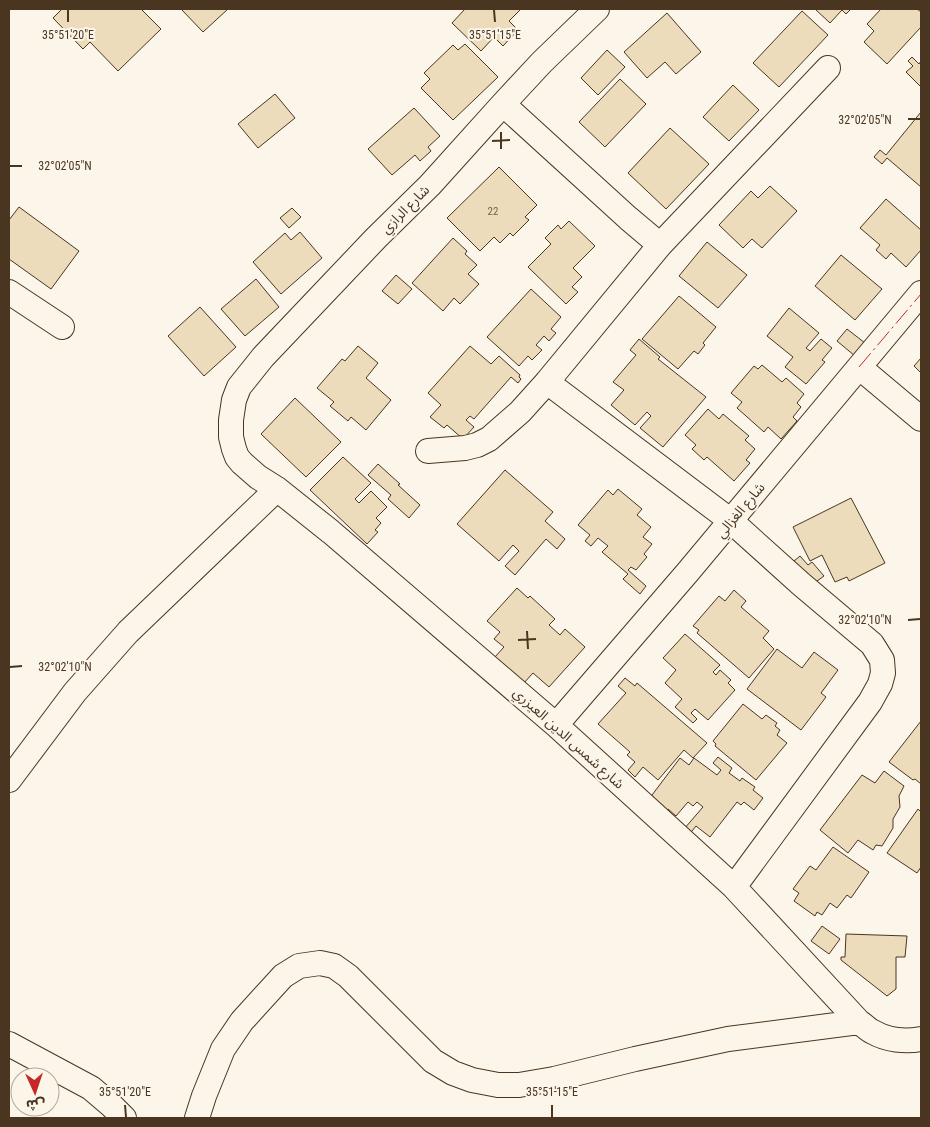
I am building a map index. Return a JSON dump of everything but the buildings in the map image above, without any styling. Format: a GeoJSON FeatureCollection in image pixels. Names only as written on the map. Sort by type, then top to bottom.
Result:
{"type":"FeatureCollection","features":[{"type":"Feature","properties":{"kind":"street","name":"شارع الرازي"},"geometry":{"type":"LineString","coordinates":[[231,420],[234,400],[239,387],[262,357],[376,238],[430,185],[542,62],[597,9]]}},
{"type":"Feature","properties":{"kind":"street"},"geometry":{"type":"LineString","coordinates":[[428,451],[466,448],[477,445],[489,439],[520,412],[660,245],[828,68]]}},
{"type":"Feature","properties":{"kind":"street"},"geometry":{"type":"LineString","coordinates":[[503,104],[660,245]]}},
{"type":"Feature","properties":{"kind":"street"},"geometry":{"type":"LineString","coordinates":[[9,292],[62,328]]}},
{"type":"Feature","properties":{"kind":"street","name":"شارع الغزالي"},"geometry":{"type":"LineString","coordinates":[[556,725],[731,521],[921,293]]}},
{"type":"Feature","properties":{"kind":"street"},"geometry":{"type":"LineString","coordinates":[[859,367],[921,419]]}},
{"type":"Feature","properties":{"kind":"street"},"geometry":{"type":"LineString","coordinates":[[547,382],[731,521],[872,644],[882,660],[883,673],[880,684],[865,709],[734,888]]}},
{"type":"Feature","properties":{"kind":"street","name":"شارع شمس الدين العيزري"},"geometry":{"type":"LineString","coordinates":[[231,420],[231,437],[234,449],[242,463],[338,538],[556,725],[734,888],[859,1022],[872,1032],[899,1041],[921,1039]]}},
{"type":"Feature","properties":{"kind":"street"},"geometry":{"type":"LineString","coordinates":[[9,780],[75,692],[128,632],[277,489]]}},
{"type":"Feature","properties":{"kind":"street"},"geometry":{"type":"LineString","coordinates":[[197,1118],[223,1049],[242,1021],[283,976],[299,966],[320,962],[334,966],[348,976],[433,1061],[453,1073],[472,1080],[498,1085],[519,1085],[554,1079],[728,1039],[859,1022]]}},
{"type":"Feature","properties":{"kind":"street"},"geometry":{"type":"LineString","coordinates":[[9,1044],[91,1088],[124,1118]]}},
{"type":"Feature","properties":{"kind":"power"},"geometry":{"type":"LineString","coordinates":[[859,367],[921,294]]}}]}
